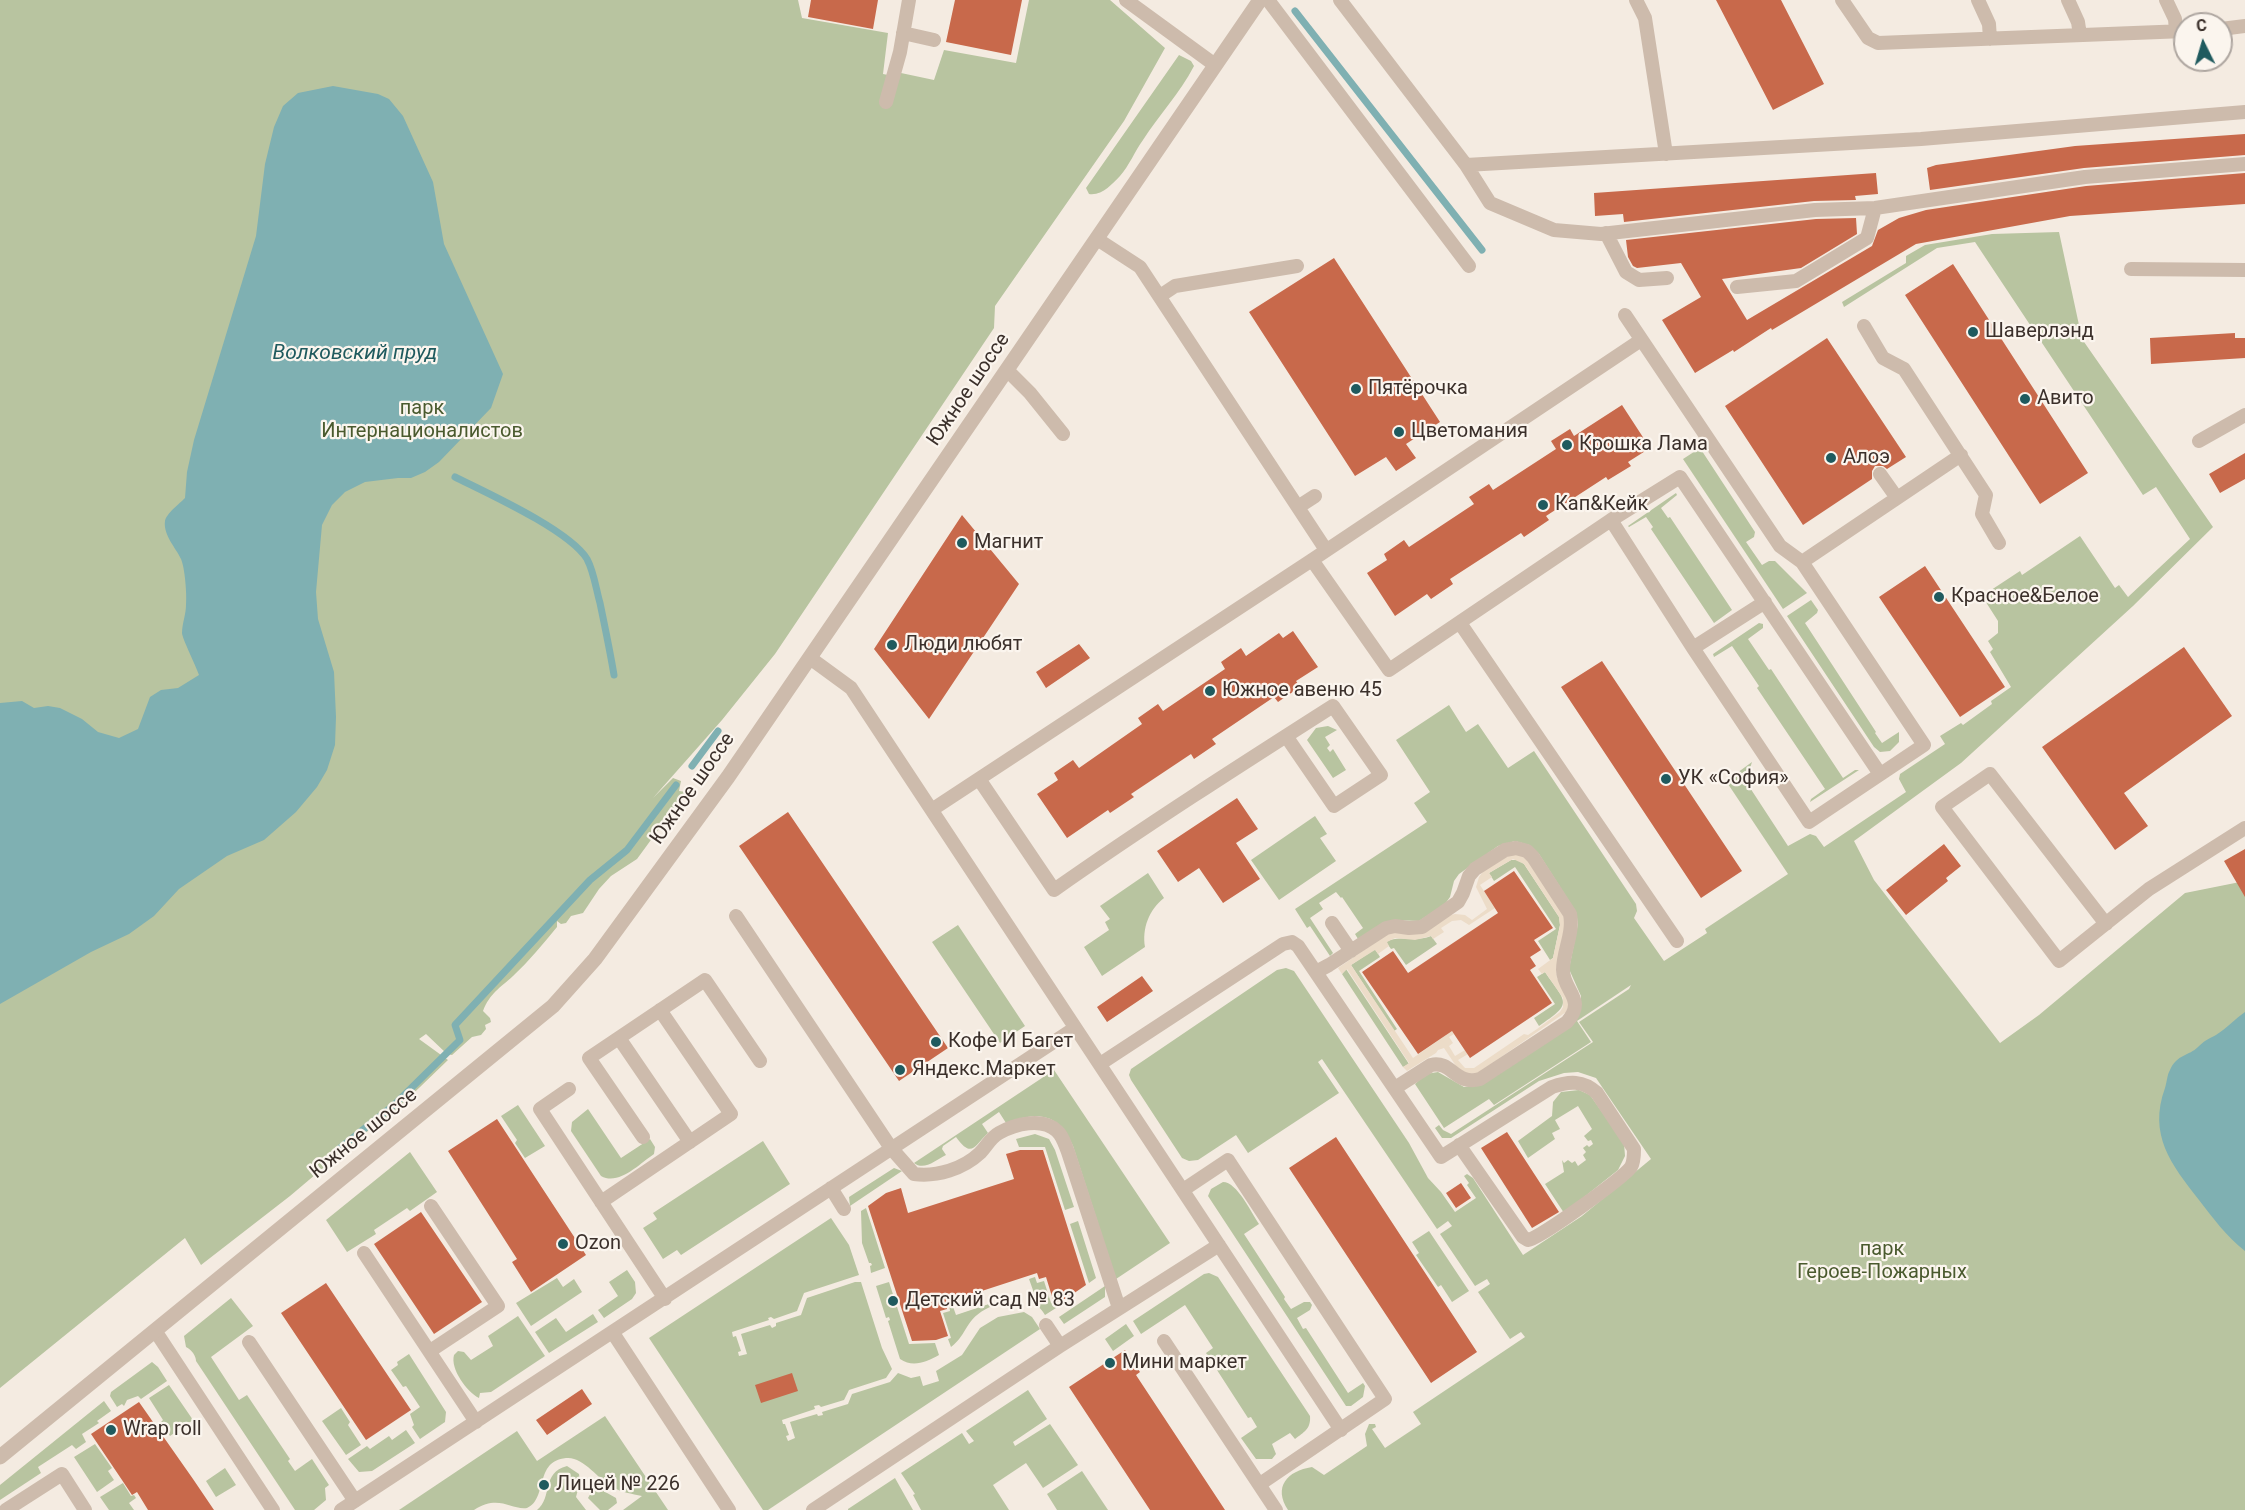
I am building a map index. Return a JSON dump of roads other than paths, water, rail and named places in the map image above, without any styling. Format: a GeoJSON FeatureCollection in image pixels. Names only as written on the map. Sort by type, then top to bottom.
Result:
{"type":"FeatureCollection","features":[{"type":"Feature","properties":{"kind":"street","name":"Южное шоссе"},"geometry":{"type":"LineString","coordinates":[[0,1457],[553,1006],[595,959],[694,825],[810,658],[1260,0]]}},
{"type":"Feature","properties":{"kind":"lane"},"geometry":{"type":"LineString","coordinates":[[886,102],[909,0]]}},
{"type":"Feature","properties":{"kind":"lane"},"geometry":{"type":"LineString","coordinates":[[1126,0],[1215,65]]}},
{"type":"Feature","properties":{"kind":"lane"},"geometry":{"type":"LineString","coordinates":[[1268,0],[1469,266]]}},
{"type":"Feature","properties":{"kind":"lane"},"geometry":{"type":"LineString","coordinates":[[1340,0],[1466,165],[1490,203],[1554,230],[1606,233],[1815,210],[1875,208],[2085,177],[2245,164]]}},
{"type":"Feature","properties":{"kind":"lane"},"geometry":{"type":"LineString","coordinates":[[1636,0],[1645,18],[1666,154]]}},
{"type":"Feature","properties":{"kind":"lane"},"geometry":{"type":"LineString","coordinates":[[1842,0],[1864,33],[1873,42],[1888,44],[2173,31]]}},
{"type":"Feature","properties":{"kind":"lane"},"geometry":{"type":"LineString","coordinates":[[1978,0],[1989,24],[1990,39]]}},
{"type":"Feature","properties":{"kind":"lane"},"geometry":{"type":"LineString","coordinates":[[2068,0],[2078,22],[2080,35]]}},
{"type":"Feature","properties":{"kind":"lane"},"geometry":{"type":"LineString","coordinates":[[903,33],[934,40]]}},
{"type":"Feature","properties":{"kind":"lane"},"geometry":{"type":"LineString","coordinates":[[1466,165],[1921,139],[2245,112]]}},
{"type":"Feature","properties":{"kind":"lane"},"geometry":{"type":"LineString","coordinates":[[1737,287],[1796,281],[1867,238],[1875,208]]}},
{"type":"Feature","properties":{"kind":"lane"},"geometry":{"type":"LineString","coordinates":[[1606,233],[1626,272],[1639,280],[1667,278]]}},
{"type":"Feature","properties":{"kind":"lane"},"geometry":{"type":"LineString","coordinates":[[1097,239],[1140,267],[1326,550]]}},
{"type":"Feature","properties":{"kind":"lane"},"geometry":{"type":"LineString","coordinates":[[1160,296],[1175,286],[1297,266]]}},
{"type":"Feature","properties":{"kind":"lane"},"geometry":{"type":"LineString","coordinates":[[2131,268],[2245,270]]}},
{"type":"Feature","properties":{"kind":"lane"},"geometry":{"type":"LineString","coordinates":[[1611,520],[1809,822],[1924,745],[1802,562],[1780,546],[1624,315]]}},
{"type":"Feature","properties":{"kind":"lane"},"geometry":{"type":"LineString","coordinates":[[1864,326],[1883,358],[1904,369],[1986,495],[1982,514],[1999,543]]}},
{"type":"Feature","properties":{"kind":"lane"},"geometry":{"type":"LineString","coordinates":[[933,809],[1641,340]]}},
{"type":"Feature","properties":{"kind":"lane"},"geometry":{"type":"LineString","coordinates":[[1007,370],[1030,393],[1063,434]]}},
{"type":"Feature","properties":{"kind":"lane"},"geometry":{"type":"LineString","coordinates":[[2199,441],[2245,415]]}},
{"type":"Feature","properties":{"kind":"lane"},"geometry":{"type":"LineString","coordinates":[[1802,562],[1961,455]]}},
{"type":"Feature","properties":{"kind":"lane"},"geometry":{"type":"LineString","coordinates":[[1880,474],[1897,498]]}},
{"type":"Feature","properties":{"kind":"lane"},"geometry":{"type":"LineString","coordinates":[[1312,560],[1389,670],[1611,520],[1680,477],[1880,774]]}},
{"type":"Feature","properties":{"kind":"lane"},"geometry":{"type":"LineString","coordinates":[[1298,507],[1315,496]]}},
{"type":"Feature","properties":{"kind":"lane"},"geometry":{"type":"LineString","coordinates":[[1693,648],[1765,603]]}},
{"type":"Feature","properties":{"kind":"lane"},"geometry":{"type":"LineString","coordinates":[[1460,623],[1677,941]]}},
{"type":"Feature","properties":{"kind":"lane"},"geometry":{"type":"LineString","coordinates":[[810,658],[851,688],[1341,1430]]}},
{"type":"Feature","properties":{"kind":"lane"},"geometry":{"type":"LineString","coordinates":[[979,779],[1054,890],[1139,831],[1286,736],[1333,706],[1381,775],[1334,806],[1286,736]]}},
{"type":"Feature","properties":{"kind":"lane"},"geometry":{"type":"LineString","coordinates":[[2106,924],[1990,774],[1942,807],[2059,961],[2106,924],[2149,889],[2245,828]]}},
{"type":"Feature","properties":{"kind":"lane"},"geometry":{"type":"LineString","coordinates":[[1316,972],[1386,928],[1422,927],[1458,902],[1469,876],[1475,869],[1505,850],[1523,849],[1533,857],[1570,914],[1572,925],[1563,970],[1574,997],[1572,1016],[1567,1022],[1480,1079],[1472,1081],[1462,1079],[1441,1064],[1436,1064],[1395,1089]]}},
{"type":"Feature","properties":{"kind":"lane"},"geometry":{"type":"LineString","coordinates":[[736,916],[891,1148],[914,1174],[934,1175],[962,1164],[980,1153],[989,1140],[1009,1129],[1034,1122],[1047,1125],[1057,1131],[1068,1152],[1119,1308]]}},
{"type":"Feature","properties":{"kind":"lane"},"geometry":{"type":"LineString","coordinates":[[1332,923],[1351,951]]}},
{"type":"Feature","properties":{"kind":"lane"},"geometry":{"type":"LineString","coordinates":[[1100,1064],[1283,944],[1292,942],[1298,946],[1441,1157],[1459,1145],[1552,1087],[1563,1083],[1578,1082],[1589,1085],[1597,1093],[1634,1149],[1634,1158],[1631,1167],[1585,1204],[1539,1236],[1528,1240],[1523,1237],[1459,1145]]}},
{"type":"Feature","properties":{"kind":"lane"},"geometry":{"type":"LineString","coordinates":[[643,1137],[589,1058],[705,980],[760,1061]]}},
{"type":"Feature","properties":{"kind":"lane"},"geometry":{"type":"LineString","coordinates":[[601,1202],[731,1114],[660,1010]]}},
{"type":"Feature","properties":{"kind":"lane"},"geometry":{"type":"LineString","coordinates":[[341,1510],[1075,1028]]}},
{"type":"Feature","properties":{"kind":"lane"},"geometry":{"type":"LineString","coordinates":[[619,1038],[690,1142]]}},
{"type":"Feature","properties":{"kind":"lane"},"geometry":{"type":"LineString","coordinates":[[569,1089],[540,1108],[665,1299]]}},
{"type":"Feature","properties":{"kind":"lane"},"geometry":{"type":"LineString","coordinates":[[1184,1190],[1228,1161],[1385,1399],[1260,1484]]}},
{"type":"Feature","properties":{"kind":"lane"},"geometry":{"type":"LineString","coordinates":[[831,1188],[844,1209]]}},
{"type":"Feature","properties":{"kind":"lane"},"geometry":{"type":"LineString","coordinates":[[430,1351],[498,1306],[431,1206]]}},
{"type":"Feature","properties":{"kind":"lane"},"geometry":{"type":"LineString","coordinates":[[813,1510],[1060,1346],[1219,1245]]}},
{"type":"Feature","properties":{"kind":"lane"},"geometry":{"type":"LineString","coordinates":[[364,1253],[476,1422]]}},
{"type":"Feature","properties":{"kind":"lane"},"geometry":{"type":"LineString","coordinates":[[1046,1325],[1060,1346]]}},
{"type":"Feature","properties":{"kind":"lane"},"geometry":{"type":"LineString","coordinates":[[156,1332],[273,1510]]}},
{"type":"Feature","properties":{"kind":"lane"},"geometry":{"type":"LineString","coordinates":[[613,1333],[729,1510]]}},
{"type":"Feature","properties":{"kind":"lane"},"geometry":{"type":"LineString","coordinates":[[1164,1341],[1275,1510]]}},
{"type":"Feature","properties":{"kind":"lane"},"geometry":{"type":"LineString","coordinates":[[249,1342],[355,1502]]}},
{"type":"Feature","properties":{"kind":"lane"},"geometry":{"type":"LineString","coordinates":[[6,1510],[62,1474],[85,1510]]}},
{"type":"Feature","properties":{"kind":"water","name":"Волковский пруд"},"geometry":{"type":"Polygon","coordinates":[[[333,86],[378,94],[389,99],[403,116],[433,182],[444,244],[503,374],[491,408],[439,462],[425,472],[411,478],[365,482],[345,492],[332,505],[322,525],[316,592],[318,619],[334,672],[336,717],[335,745],[327,770],[317,787],[296,812],[264,840],[227,856],[179,889],[154,916],[129,934],[91,952],[0,1004],[0,703],[22,701],[34,708],[48,706],[60,708],[82,719],[98,732],[119,738],[138,729],[150,697],[161,690],[178,688],[199,675],[182,633],[186,601],[184,569],[168,536],[165,521],[170,512],[185,498],[187,472],[194,440],[256,236],[265,164],[274,127],[283,106],[298,93],[333,86]]]}},
{"type":"Feature","properties":{"kind":"water"},"geometry":{"type":"Polygon","coordinates":[[[2245,1012],[2245,1251],[2220,1227],[2179,1174],[2165,1148],[2159,1120],[2160,1105],[2168,1074],[2176,1061],[2220,1032],[2245,1012]]]}},
{"type":"Feature","properties":{"kind":"waterway"},"geometry":{"type":"LineString","coordinates":[[1295,11],[1482,250]]}},
{"type":"Feature","properties":{"kind":"waterway"},"geometry":{"type":"LineString","coordinates":[[455,477],[546,525],[563,536],[587,559],[600,603],[614,675]]}},
{"type":"Feature","properties":{"kind":"waterway"},"geometry":{"type":"LineString","coordinates":[[692,766],[718,731]]}},
{"type":"Feature","properties":{"kind":"waterway"},"geometry":{"type":"LineString","coordinates":[[340,1148],[394,1105],[460,1040],[455,1025],[590,880],[627,850],[676,785]]}},
{"type":"Feature","properties":{"kind":"place","name":"Шаверлэнд"},"geometry":{"type":"Point","coordinates":[1973,332]}},
{"type":"Feature","properties":{"kind":"place","name":"Пятёрочка"},"geometry":{"type":"Point","coordinates":[1356,389]}},
{"type":"Feature","properties":{"kind":"place","name":"Авито"},"geometry":{"type":"Point","coordinates":[2025,399]}},
{"type":"Feature","properties":{"kind":"place","name":"Цветомания"},"geometry":{"type":"Point","coordinates":[1399,432]}},
{"type":"Feature","properties":{"kind":"place","name":"Крошка Лама"},"geometry":{"type":"Point","coordinates":[1567,445]}},
{"type":"Feature","properties":{"kind":"place","name":"Алоэ"},"geometry":{"type":"Point","coordinates":[1831,458]}},
{"type":"Feature","properties":{"kind":"place","name":"Кап&Кейк"},"geometry":{"type":"Point","coordinates":[1543,505]}},
{"type":"Feature","properties":{"kind":"place","name":"Магнит"},"geometry":{"type":"Point","coordinates":[962,543]}},
{"type":"Feature","properties":{"kind":"place","name":"Красное&Белое"},"geometry":{"type":"Point","coordinates":[1939,597]}},
{"type":"Feature","properties":{"kind":"place","name":"Люди любят"},"geometry":{"type":"Point","coordinates":[892,645]}},
{"type":"Feature","properties":{"kind":"place","name":"Южное авеню 45"},"geometry":{"type":"Point","coordinates":[1210,691]}},
{"type":"Feature","properties":{"kind":"place","name":"УК «София»"},"geometry":{"type":"Point","coordinates":[1666,779]}},
{"type":"Feature","properties":{"kind":"place","name":"Кофе И Багет"},"geometry":{"type":"Point","coordinates":[936,1042]}},
{"type":"Feature","properties":{"kind":"place","name":"Яндекс.Маркет"},"geometry":{"type":"Point","coordinates":[900,1070]}},
{"type":"Feature","properties":{"kind":"place","name":"Ozon"},"geometry":{"type":"Point","coordinates":[563,1244]}},
{"type":"Feature","properties":{"kind":"place","name":"Детский сад № 83"},"geometry":{"type":"Point","coordinates":[893,1301]}},
{"type":"Feature","properties":{"kind":"place","name":"Мини маркет"},"geometry":{"type":"Point","coordinates":[1110,1363]}},
{"type":"Feature","properties":{"kind":"place","name":"Wrap roll"},"geometry":{"type":"Point","coordinates":[111,1430]}},
{"type":"Feature","properties":{"kind":"place","name":"Лицей № 226"},"geometry":{"type":"Point","coordinates":[544,1485]}},
{"type":"Feature","properties":{"kind":"park label","name":"парк Интернационалистов"},"geometry":{"type":"Point","coordinates":[422,420]}},
{"type":"Feature","properties":{"kind":"park label","name":"парк Героев-Пожарных"},"geometry":{"type":"Point","coordinates":[1882,1262]}}]}
